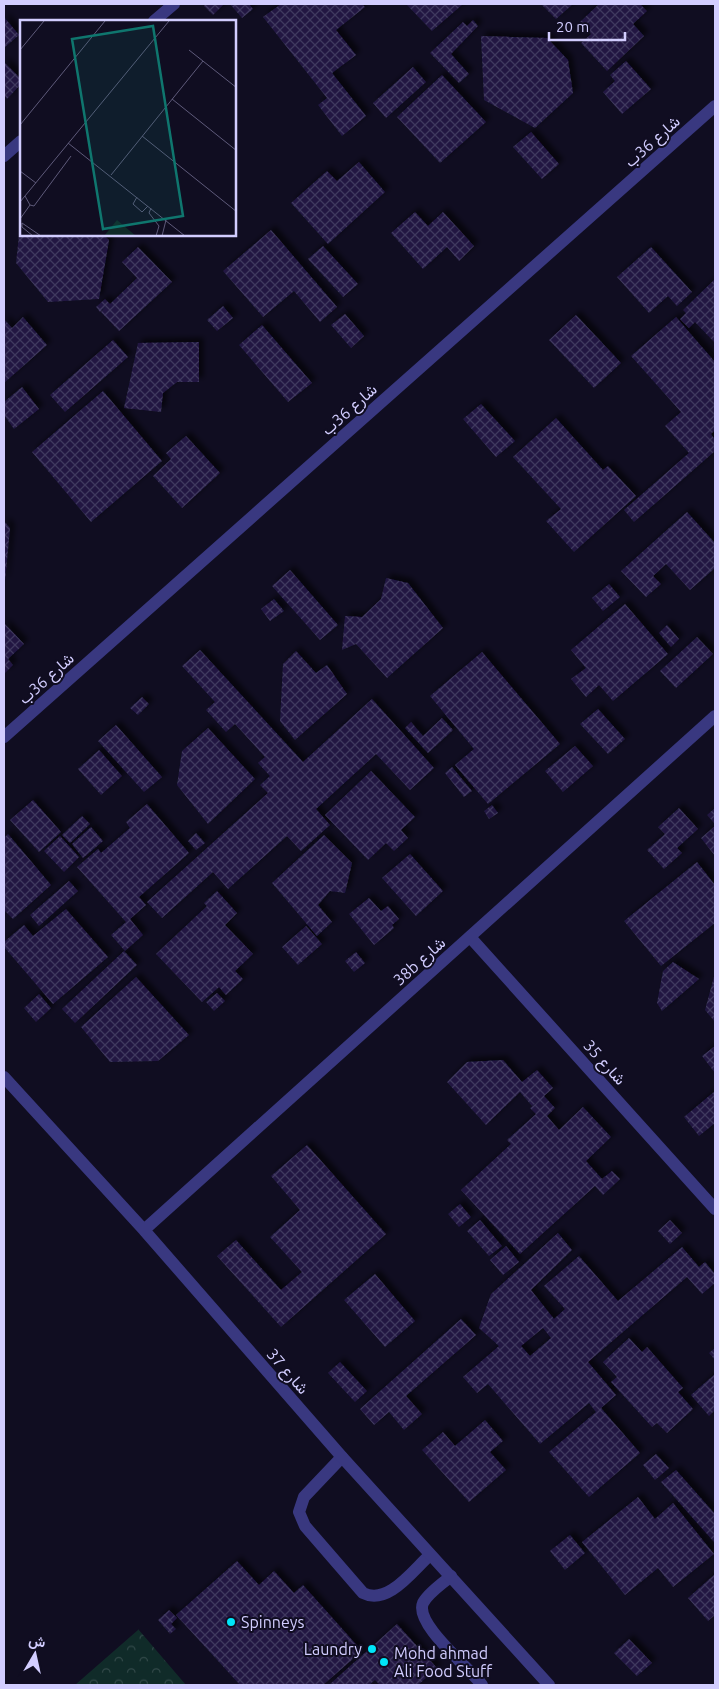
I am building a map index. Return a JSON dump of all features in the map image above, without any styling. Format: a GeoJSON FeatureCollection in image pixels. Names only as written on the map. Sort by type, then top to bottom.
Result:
{"type":"FeatureCollection","features":[{"type":"Feature","properties":{"kind":"street"},"geometry":{"type":"LineString","coordinates":[[155,20],[174,4]]}},
{"type":"Feature","properties":{"kind":"street","name":"شارع 36ب"},"geometry":{"type":"LineString","coordinates":[[4,737],[715,106]]}},
{"type":"Feature","properties":{"kind":"street"},"geometry":{"type":"LineString","coordinates":[[4,156],[20,142]]}},
{"type":"Feature","properties":{"kind":"street","name":"38b شارع"},"geometry":{"type":"LineString","coordinates":[[144,1230],[715,716]]}},
{"type":"Feature","properties":{"kind":"street","name":"شارع 35"},"geometry":{"type":"LineString","coordinates":[[470,937],[715,1209]]}},
{"type":"Feature","properties":{"kind":"street","name":"شارع 37"},"geometry":{"type":"LineString","coordinates":[[4,1077],[144,1230],[430,1555],[549,1685]]}},
{"type":"Feature","properties":{"kind":"street"},"geometry":{"type":"LineString","coordinates":[[342,1456],[304,1496],[299,1512],[305,1526],[363,1593],[375,1597],[388,1593],[430,1555]]}},
{"type":"Feature","properties":{"kind":"street"},"geometry":{"type":"LineString","coordinates":[[451,1576],[426,1598],[422,1604],[422,1612],[429,1626],[482,1685]]}},
{"type":"Feature","properties":{"kind":"green space"},"geometry":{"type":"Polygon","coordinates":[[[138,1630],[186,1685],[75,1685],[138,1630]]]}},
{"type":"Feature","properties":{"kind":"building"},"geometry":{"type":"Polygon","coordinates":[[[206,4],[224,4],[213,15],[204,6],[206,4]]]}},
{"type":"Feature","properties":{"kind":"building"},"geometry":{"type":"Polygon","coordinates":[[[230,4],[249,4],[253,9],[242,18],[230,4]]]}},
{"type":"Feature","properties":{"kind":"building"},"geometry":{"type":"Polygon","coordinates":[[[281,4],[362,4],[365,7],[336,30],[356,55],[332,73],[366,116],[342,136],[318,105],[327,98],[263,17],[281,4]]]}},
{"type":"Feature","properties":{"kind":"building"},"geometry":{"type":"Polygon","coordinates":[[[406,4],[463,4],[432,31],[406,4]]]}},
{"type":"Feature","properties":{"kind":"building"},"geometry":{"type":"Polygon","coordinates":[[[541,4],[573,4],[556,19],[541,4]]]}},
{"type":"Feature","properties":{"kind":"building"},"geometry":{"type":"Polygon","coordinates":[[[599,4],[640,4],[647,11],[633,24],[644,36],[607,71],[581,43],[591,34],[580,22],[599,4]]]}},
{"type":"Feature","properties":{"kind":"building"},"geometry":{"type":"Polygon","coordinates":[[[4,17],[19,35],[4,48],[4,17]]]}},
{"type":"Feature","properties":{"kind":"building"},"geometry":{"type":"Polygon","coordinates":[[[473,20],[478,26],[451,54],[469,74],[459,83],[430,53],[463,22],[467,26],[473,20]]]}},
{"type":"Feature","properties":{"kind":"building"},"geometry":{"type":"Polygon","coordinates":[[[481,36],[547,38],[568,60],[573,93],[535,128],[484,100],[481,36]]]}},
{"type":"Feature","properties":{"kind":"building"},"geometry":{"type":"Polygon","coordinates":[[[626,61],[651,89],[622,114],[603,92],[615,81],[610,75],[626,61]]]}},
{"type":"Feature","properties":{"kind":"building"},"geometry":{"type":"Polygon","coordinates":[[[4,62],[20,78],[20,85],[7,99],[4,95],[4,62]]]}},
{"type":"Feature","properties":{"kind":"building"},"geometry":{"type":"Polygon","coordinates":[[[413,67],[426,82],[386,118],[373,103],[413,67]]]}},
{"type":"Feature","properties":{"kind":"building"},"geometry":{"type":"Polygon","coordinates":[[[442,75],[486,122],[440,163],[397,117],[442,75]]]}},
{"type":"Feature","properties":{"kind":"building"},"geometry":{"type":"Polygon","coordinates":[[[531,132],[559,164],[542,179],[513,147],[531,132]]]}},
{"type":"Feature","properties":{"kind":"building"},"geometry":{"type":"Polygon","coordinates":[[[359,162],[385,192],[328,244],[291,203],[327,171],[337,181],[359,162]]]}},
{"type":"Feature","properties":{"kind":"building"},"geometry":{"type":"Polygon","coordinates":[[[415,212],[428,226],[443,212],[474,246],[459,261],[447,247],[423,269],[391,233],[415,212]]]}},
{"type":"Feature","properties":{"kind":"building"},"geometry":{"type":"Polygon","coordinates":[[[271,230],[337,307],[320,322],[294,291],[263,317],[223,271],[271,230]]]}},
{"type":"Feature","properties":{"kind":"building"},"geometry":{"type":"Polygon","coordinates":[[[19,235],[39,237],[104,236],[109,240],[99,299],[48,302],[16,263],[19,235]]]}},
{"type":"Feature","properties":{"kind":"building"},"geometry":{"type":"Polygon","coordinates":[[[323,246],[358,284],[343,297],[308,259],[323,246]]]}},
{"type":"Feature","properties":{"kind":"building"},"geometry":{"type":"Polygon","coordinates":[[[138,247],[172,282],[119,331],[101,312],[106,306],[100,312],[96,307],[105,299],[110,304],[137,278],[122,262],[138,247]]]}},
{"type":"Feature","properties":{"kind":"building"},"geometry":{"type":"Polygon","coordinates":[[[651,247],[692,292],[677,306],[668,296],[649,313],[617,277],[651,247]]]}},
{"type":"Feature","properties":{"kind":"building"},"geometry":{"type":"Polygon","coordinates":[[[715,279],[715,343],[695,322],[689,328],[680,319],[686,313],[683,310],[715,279]]]}},
{"type":"Feature","properties":{"kind":"building"},"geometry":{"type":"Polygon","coordinates":[[[223,306],[233,318],[217,331],[207,320],[223,306]]]}},
{"type":"Feature","properties":{"kind":"building"},"geometry":{"type":"Polygon","coordinates":[[[345,314],[364,336],[351,348],[331,325],[345,314]]]}},
{"type":"Feature","properties":{"kind":"building"},"geometry":{"type":"Polygon","coordinates":[[[576,315],[621,363],[594,388],[549,340],[576,315]]]}},
{"type":"Feature","properties":{"kind":"building"},"geometry":{"type":"Polygon","coordinates":[[[23,317],[47,345],[4,383],[4,319],[12,328],[23,317]]]}},
{"type":"Feature","properties":{"kind":"building"},"geometry":{"type":"Polygon","coordinates":[[[676,317],[715,362],[715,430],[711,434],[715,440],[715,451],[634,522],[624,510],[689,453],[665,426],[681,412],[631,356],[676,317]]]}},
{"type":"Feature","properties":{"kind":"building"},"geometry":{"type":"Polygon","coordinates":[[[262,325],[312,383],[288,402],[239,345],[262,325]]]}},
{"type":"Feature","properties":{"kind":"building"},"geometry":{"type":"Polygon","coordinates":[[[113,340],[128,357],[65,412],[50,395],[113,340]]]}},
{"type":"Feature","properties":{"kind":"building"},"geometry":{"type":"Polygon","coordinates":[[[199,342],[199,382],[177,382],[163,393],[161,412],[124,408],[138,343],[199,342]]]}},
{"type":"Feature","properties":{"kind":"building"},"geometry":{"type":"Polygon","coordinates":[[[22,387],[39,409],[14,429],[4,415],[4,402],[22,387]]]}},
{"type":"Feature","properties":{"kind":"building"},"geometry":{"type":"Polygon","coordinates":[[[103,391],[162,461],[91,522],[32,452],[103,391]]]}},
{"type":"Feature","properties":{"kind":"building"},"geometry":{"type":"Polygon","coordinates":[[[481,404],[515,441],[496,457],[463,419],[481,404]]]}},
{"type":"Feature","properties":{"kind":"building"},"geometry":{"type":"Polygon","coordinates":[[[556,418],[603,470],[608,466],[636,496],[574,552],[546,521],[561,509],[513,457],[556,418]]]}},
{"type":"Feature","properties":{"kind":"building"},"geometry":{"type":"Polygon","coordinates":[[[186,436],[220,473],[182,508],[153,476],[171,459],[166,453],[186,436]]]}},
{"type":"Feature","properties":{"kind":"building"},"geometry":{"type":"Polygon","coordinates":[[[687,512],[715,543],[715,568],[690,590],[666,564],[653,576],[661,584],[646,597],[621,571],[687,512]]]}},
{"type":"Feature","properties":{"kind":"building"},"geometry":{"type":"Polygon","coordinates":[[[4,521],[10,528],[5,581],[4,581],[4,521]]]}},
{"type":"Feature","properties":{"kind":"building"},"geometry":{"type":"Polygon","coordinates":[[[290,570],[338,625],[320,640],[272,586],[290,570]]]}},
{"type":"Feature","properties":{"kind":"building"},"geometry":{"type":"Polygon","coordinates":[[[386,578],[408,583],[443,628],[387,678],[356,644],[342,650],[345,616],[362,617],[381,599],[386,578]]]}},
{"type":"Feature","properties":{"kind":"building"},"geometry":{"type":"Polygon","coordinates":[[[609,584],[620,597],[603,611],[592,598],[609,584]]]}},
{"type":"Feature","properties":{"kind":"building"},"geometry":{"type":"Polygon","coordinates":[[[274,599],[284,611],[270,621],[261,609],[274,599]]]}},
{"type":"Feature","properties":{"kind":"building"},"geometry":{"type":"Polygon","coordinates":[[[625,604],[668,654],[613,701],[599,685],[586,697],[571,679],[586,668],[571,650],[625,604]]]}},
{"type":"Feature","properties":{"kind":"building"},"geometry":{"type":"Polygon","coordinates":[[[4,623],[24,644],[8,659],[13,665],[4,674],[4,623]]]}},
{"type":"Feature","properties":{"kind":"building"},"geometry":{"type":"Polygon","coordinates":[[[667,625],[679,639],[671,647],[659,633],[667,625]]]}},
{"type":"Feature","properties":{"kind":"building"},"geometry":{"type":"Polygon","coordinates":[[[697,637],[713,654],[676,688],[660,671],[697,637]]]}},
{"type":"Feature","properties":{"kind":"building"},"geometry":{"type":"Polygon","coordinates":[[[200,650],[303,762],[372,699],[434,768],[410,790],[376,754],[316,809],[330,825],[301,851],[287,836],[228,889],[213,872],[162,918],[147,902],[268,793],[260,785],[270,776],[258,763],[265,757],[235,724],[226,732],[206,710],[215,702],[182,666],[200,650]]]}},
{"type":"Feature","properties":{"kind":"building"},"geometry":{"type":"Polygon","coordinates":[[[296,651],[316,673],[327,665],[347,694],[295,740],[280,721],[283,664],[296,651]]]}},
{"type":"Feature","properties":{"kind":"building"},"geometry":{"type":"Polygon","coordinates":[[[482,652],[560,744],[488,804],[455,765],[474,749],[430,696],[482,652]]]}},
{"type":"Feature","properties":{"kind":"building"},"geometry":{"type":"Polygon","coordinates":[[[142,697],[149,704],[138,715],[130,708],[142,697]]]}},
{"type":"Feature","properties":{"kind":"building"},"geometry":{"type":"Polygon","coordinates":[[[598,709],[625,739],[608,754],[580,724],[598,709]]]}},
{"type":"Feature","properties":{"kind":"building"},"geometry":{"type":"Polygon","coordinates":[[[442,718],[453,730],[428,753],[405,728],[411,722],[423,736],[442,718]]]}},
{"type":"Feature","properties":{"kind":"building"},"geometry":{"type":"Polygon","coordinates":[[[116,725],[162,777],[144,792],[98,741],[116,725]]]}},
{"type":"Feature","properties":{"kind":"building"},"geometry":{"type":"Polygon","coordinates":[[[208,728],[255,779],[208,824],[177,785],[182,751],[208,728]]]}},
{"type":"Feature","properties":{"kind":"building"},"geometry":{"type":"Polygon","coordinates":[[[575,746],[593,766],[563,792],[545,771],[575,746]]]}},
{"type":"Feature","properties":{"kind":"building"},"geometry":{"type":"Polygon","coordinates":[[[99,750],[122,776],[101,795],[78,769],[99,750]]]}},
{"type":"Feature","properties":{"kind":"building"},"geometry":{"type":"Polygon","coordinates":[[[452,767],[472,791],[464,797],[445,773],[452,767]]]}},
{"type":"Feature","properties":{"kind":"building"},"geometry":{"type":"Polygon","coordinates":[[[371,771],[415,817],[401,830],[408,838],[394,851],[386,843],[368,860],[325,815],[371,771]]]}},
{"type":"Feature","properties":{"kind":"building"},"geometry":{"type":"Polygon","coordinates":[[[33,800],[61,832],[39,852],[10,820],[33,800]]]}},
{"type":"Feature","properties":{"kind":"building"},"geometry":{"type":"Polygon","coordinates":[[[147,804],[189,853],[139,897],[146,905],[130,919],[143,935],[125,951],[111,935],[126,922],[77,867],[98,849],[101,853],[130,828],[126,822],[147,804]]]}},
{"type":"Feature","properties":{"kind":"building"},"geometry":{"type":"Polygon","coordinates":[[[492,805],[498,813],[489,819],[484,811],[492,805]]]}},
{"type":"Feature","properties":{"kind":"building"},"geometry":{"type":"Polygon","coordinates":[[[679,808],[698,829],[677,848],[682,853],[664,869],[647,850],[665,834],[658,827],[679,808]]]}},
{"type":"Feature","properties":{"kind":"building"},"geometry":{"type":"Polygon","coordinates":[[[715,808],[715,824],[707,815],[715,808]]]}},
{"type":"Feature","properties":{"kind":"building"},"geometry":{"type":"Polygon","coordinates":[[[82,816],[90,824],[70,843],[62,835],[82,816]]]}},
{"type":"Feature","properties":{"kind":"building"},"geometry":{"type":"Polygon","coordinates":[[[715,826],[715,856],[701,838],[715,826]]]}},
{"type":"Feature","properties":{"kind":"building"},"geometry":{"type":"Polygon","coordinates":[[[91,827],[103,841],[83,858],[72,844],[91,827]]]}},
{"type":"Feature","properties":{"kind":"building"},"geometry":{"type":"Polygon","coordinates":[[[196,833],[205,843],[196,850],[188,841],[196,833]]]}},
{"type":"Feature","properties":{"kind":"building"},"geometry":{"type":"Polygon","coordinates":[[[8,834],[51,885],[13,919],[4,910],[4,838],[8,834]]]}},
{"type":"Feature","properties":{"kind":"building"},"geometry":{"type":"Polygon","coordinates":[[[324,835],[352,863],[345,893],[330,891],[318,905],[332,922],[317,936],[272,883],[324,835]]]}},
{"type":"Feature","properties":{"kind":"building"},"geometry":{"type":"Polygon","coordinates":[[[60,836],[79,857],[64,872],[44,851],[60,836]]]}},
{"type":"Feature","properties":{"kind":"building"},"geometry":{"type":"Polygon","coordinates":[[[410,854],[443,891],[416,916],[382,878],[410,854]]]}},
{"type":"Feature","properties":{"kind":"building"},"geometry":{"type":"Polygon","coordinates":[[[697,862],[715,885],[715,923],[661,966],[624,921],[697,862]]]}},
{"type":"Feature","properties":{"kind":"building"},"geometry":{"type":"Polygon","coordinates":[[[69,881],[78,891],[39,926],[30,915],[69,881]]]}},
{"type":"Feature","properties":{"kind":"building"},"geometry":{"type":"Polygon","coordinates":[[[217,891],[237,913],[225,925],[253,954],[235,971],[243,979],[226,995],[219,987],[202,1002],[156,954],[207,906],[204,903],[217,891]]]}},
{"type":"Feature","properties":{"kind":"building"},"geometry":{"type":"Polygon","coordinates":[[[369,898],[381,911],[388,906],[399,919],[392,925],[394,928],[374,945],[349,914],[369,898]]]}},
{"type":"Feature","properties":{"kind":"building"},"geometry":{"type":"Polygon","coordinates":[[[66,909],[108,957],[53,1004],[4,947],[4,942],[24,925],[33,936],[66,909]]]}},
{"type":"Feature","properties":{"kind":"building"},"geometry":{"type":"Polygon","coordinates":[[[306,926],[322,944],[298,965],[282,947],[306,926]]]}},
{"type":"Feature","properties":{"kind":"building"},"geometry":{"type":"Polygon","coordinates":[[[124,951],[137,965],[75,1023],[62,1009],[124,951]]]}},
{"type":"Feature","properties":{"kind":"building"},"geometry":{"type":"Polygon","coordinates":[[[356,952],[365,963],[354,972],[345,961],[356,952]]]}},
{"type":"Feature","properties":{"kind":"building"},"geometry":{"type":"Polygon","coordinates":[[[673,962],[699,979],[662,1011],[657,1003],[663,971],[673,962]]]}},
{"type":"Feature","properties":{"kind":"building"},"geometry":{"type":"Polygon","coordinates":[[[715,973],[715,1022],[705,1010],[715,973]]]}},
{"type":"Feature","properties":{"kind":"building"},"geometry":{"type":"Polygon","coordinates":[[[136,977],[189,1035],[158,1061],[110,1062],[81,1027],[136,977]]]}},
{"type":"Feature","properties":{"kind":"building"},"geometry":{"type":"Polygon","coordinates":[[[217,993],[225,1001],[214,1011],[206,1002],[217,993]]]}},
{"type":"Feature","properties":{"kind":"building"},"geometry":{"type":"Polygon","coordinates":[[[39,994],[51,1008],[36,1022],[24,1008],[39,994]]]}},
{"type":"Feature","properties":{"kind":"building"},"geometry":{"type":"Polygon","coordinates":[[[715,1046],[715,1073],[702,1056],[715,1046]]]}},
{"type":"Feature","properties":{"kind":"building"},"geometry":{"type":"Polygon","coordinates":[[[503,1060],[522,1082],[537,1070],[553,1088],[544,1096],[555,1108],[547,1116],[559,1130],[583,1107],[611,1137],[586,1161],[602,1179],[612,1171],[620,1179],[603,1195],[595,1186],[520,1254],[461,1190],[511,1144],[507,1140],[536,1114],[530,1108],[539,1101],[532,1106],[520,1092],[486,1125],[447,1082],[467,1062],[503,1060]]]}},
{"type":"Feature","properties":{"kind":"building"},"geometry":{"type":"Polygon","coordinates":[[[715,1091],[715,1123],[699,1136],[684,1117],[715,1091]]]}},
{"type":"Feature","properties":{"kind":"building"},"geometry":{"type":"Polygon","coordinates":[[[307,1145],[386,1234],[281,1327],[217,1256],[236,1240],[281,1290],[302,1272],[270,1237],[300,1210],[271,1176],[307,1145]]]}},
{"type":"Feature","properties":{"kind":"building"},"geometry":{"type":"Polygon","coordinates":[[[460,1204],[471,1217],[459,1227],[448,1214],[460,1204]]]}},
{"type":"Feature","properties":{"kind":"building"},"geometry":{"type":"Polygon","coordinates":[[[480,1220],[502,1246],[489,1256],[467,1231],[480,1220]]]}},
{"type":"Feature","properties":{"kind":"building"},"geometry":{"type":"Polygon","coordinates":[[[670,1220],[682,1233],[670,1244],[658,1231],[670,1220]]]}},
{"type":"Feature","properties":{"kind":"building"},"geometry":{"type":"Polygon","coordinates":[[[558,1233],[572,1250],[531,1290],[554,1319],[565,1309],[544,1286],[579,1256],[618,1301],[682,1247],[699,1267],[705,1262],[715,1274],[715,1283],[702,1294],[687,1277],[588,1362],[616,1395],[601,1408],[640,1453],[589,1497],[549,1452],[596,1412],[589,1403],[540,1444],[488,1384],[477,1393],[463,1377],[499,1346],[479,1328],[491,1294],[558,1233]],[[543,1328],[521,1346],[530,1356],[551,1338],[543,1328]]]}},
{"type":"Feature","properties":{"kind":"building"},"geometry":{"type":"Polygon","coordinates":[[[506,1246],[519,1262],[503,1275],[490,1260],[506,1246]]]}},
{"type":"Feature","properties":{"kind":"building"},"geometry":{"type":"Polygon","coordinates":[[[375,1274],[415,1321],[385,1347],[344,1300],[375,1274]]]}},
{"type":"Feature","properties":{"kind":"building"},"geometry":{"type":"Polygon","coordinates":[[[461,1319],[476,1335],[406,1396],[422,1414],[404,1430],[389,1412],[374,1425],[360,1409],[461,1319]]]}},
{"type":"Feature","properties":{"kind":"building"},"geometry":{"type":"Polygon","coordinates":[[[629,1338],[642,1352],[647,1347],[683,1388],[678,1392],[693,1409],[667,1433],[657,1423],[652,1427],[611,1382],[617,1377],[603,1362],[629,1338]]]}},
{"type":"Feature","properties":{"kind":"building"},"geometry":{"type":"Polygon","coordinates":[[[715,1348],[715,1360],[709,1353],[715,1348]]]}},
{"type":"Feature","properties":{"kind":"building"},"geometry":{"type":"Polygon","coordinates":[[[340,1362],[367,1391],[355,1402],[328,1373],[340,1362]]]}},
{"type":"Feature","properties":{"kind":"building"},"geometry":{"type":"Polygon","coordinates":[[[715,1374],[715,1410],[709,1416],[691,1395],[715,1374]]]}},
{"type":"Feature","properties":{"kind":"building"},"geometry":{"type":"Polygon","coordinates":[[[485,1420],[503,1441],[490,1452],[506,1470],[469,1502],[422,1450],[443,1432],[455,1446],[485,1420]]]}},
{"type":"Feature","properties":{"kind":"building"},"geometry":{"type":"Polygon","coordinates":[[[656,1454],[669,1468],[655,1480],[643,1465],[656,1454]]]}},
{"type":"Feature","properties":{"kind":"building"},"geometry":{"type":"Polygon","coordinates":[[[676,1470],[715,1514],[715,1543],[661,1482],[676,1470]]]}},
{"type":"Feature","properties":{"kind":"building"},"geometry":{"type":"Polygon","coordinates":[[[638,1497],[655,1519],[673,1503],[714,1554],[673,1587],[658,1568],[625,1595],[582,1542],[638,1497]]]}},
{"type":"Feature","properties":{"kind":"building"},"geometry":{"type":"Polygon","coordinates":[[[570,1535],[585,1553],[565,1570],[550,1551],[570,1535]]]}},
{"type":"Feature","properties":{"kind":"building"},"geometry":{"type":"Polygon","coordinates":[[[237,1561],[259,1585],[274,1571],[294,1593],[303,1585],[362,1651],[323,1685],[240,1685],[176,1615],[237,1561]]]}},
{"type":"Feature","properties":{"kind":"building"},"geometry":{"type":"Polygon","coordinates":[[[715,1574],[715,1615],[708,1621],[688,1598],[715,1574]]]}},
{"type":"Feature","properties":{"kind":"building"},"geometry":{"type":"Polygon","coordinates":[[[169,1610],[177,1618],[171,1624],[176,1629],[170,1634],[158,1620],[169,1610]]]}},
{"type":"Feature","properties":{"kind":"building"},"geometry":{"type":"Polygon","coordinates":[[[397,1624],[437,1668],[418,1685],[380,1685],[375,1680],[369,1685],[329,1685],[397,1624]]]}},
{"type":"Feature","properties":{"kind":"building"},"geometry":{"type":"Polygon","coordinates":[[[629,1639],[652,1663],[637,1676],[614,1653],[629,1639]]]}},
{"type":"Feature","properties":{"kind":"place","name":"Spinneys"},"geometry":{"type":"Point","coordinates":[231,1622]}},
{"type":"Feature","properties":{"kind":"place","name":"Laundry"},"geometry":{"type":"Point","coordinates":[372,1649]}},
{"type":"Feature","properties":{"kind":"place","name":"Mohd ahmad Ali Food Stuff"},"geometry":{"type":"Point","coordinates":[384,1662]}}]}
